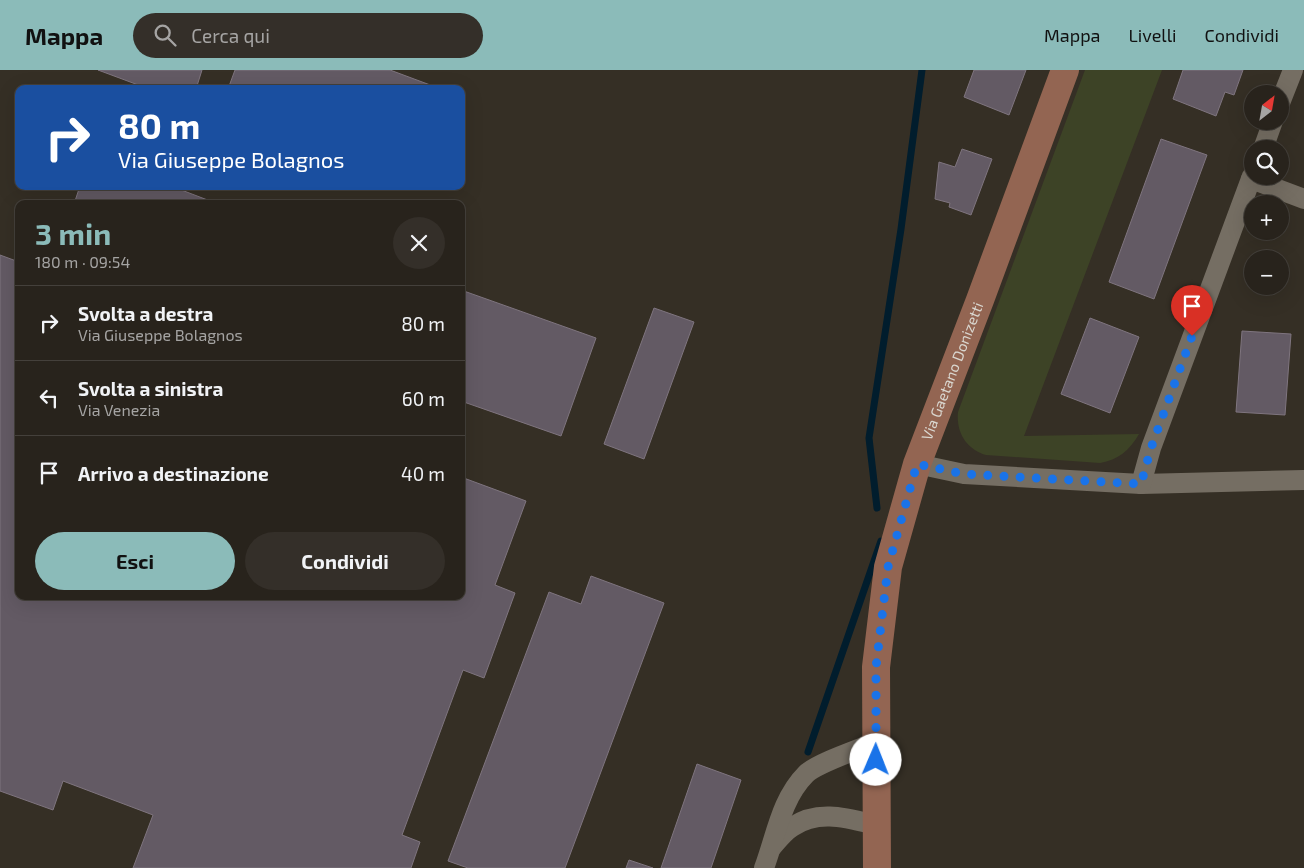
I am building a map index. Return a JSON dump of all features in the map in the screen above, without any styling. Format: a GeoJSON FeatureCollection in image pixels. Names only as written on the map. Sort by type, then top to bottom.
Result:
{"type":"FeatureCollection","features":[{"type":"Feature","properties":{"kind":"main road","name":"Via Gaetano Donizetti"},"geometry":{"type":"LineString","coordinates":[[877,868],[876,667],[888,567],[917,464],[1065,70]]}},
{"type":"Feature","properties":{"kind":"street"},"geometry":{"type":"LineString","coordinates":[[1287,85],[1293,70]]}},
{"type":"Feature","properties":{"kind":"street"},"geometry":{"type":"LineString","coordinates":[[1141,484],[1151,448],[1249,185]]}},
{"type":"Feature","properties":{"kind":"street"},"geometry":{"type":"LineString","coordinates":[[1271,185],[1304,199]]}},
{"type":"Feature","properties":{"kind":"street"},"geometry":{"type":"LineString","coordinates":[[917,464],[964,474],[1141,484],[1304,480]]}},
{"type":"Feature","properties":{"kind":"street"},"geometry":{"type":"LineString","coordinates":[[764,868],[772,847],[778,819],[792,793],[806,773],[828,761],[876,742]]}},
{"type":"Feature","properties":{"kind":"street"},"geometry":{"type":"LineString","coordinates":[[772,847],[790,828],[814,816],[832,816],[876,825]]}},
{"type":"Feature","properties":{"kind":"green space"},"geometry":{"type":"Polygon","coordinates":[[[1085,70],[1162,70],[1024,436],[1139,434],[1132,445],[1118,457],[1100,463],[986,455],[973,449],[964,439],[959,426],[958,412],[1085,70]]]}},
{"type":"Feature","properties":{"kind":"building"},"geometry":{"type":"Polygon","coordinates":[[[98,70],[202,70],[197,85],[138,85],[98,70]]]}},
{"type":"Feature","properties":{"kind":"building"},"geometry":{"type":"Polygon","coordinates":[[[235,70],[390,70],[430,85],[229,85],[235,70]]]}},
{"type":"Feature","properties":{"kind":"building"},"geometry":{"type":"Polygon","coordinates":[[[974,70],[1026,70],[1009,115],[964,97],[974,70]]]}},
{"type":"Feature","properties":{"kind":"building"},"geometry":{"type":"Polygon","coordinates":[[[1183,70],[1243,70],[1234,95],[1225,92],[1216,116],[1173,99],[1183,70]]]}},
{"type":"Feature","properties":{"kind":"building"},"geometry":{"type":"Polygon","coordinates":[[[1161,139],[1207,155],[1154,299],[1109,282],[1161,139]]]}},
{"type":"Feature","properties":{"kind":"building"},"geometry":{"type":"Polygon","coordinates":[[[962,149],[992,159],[971,215],[949,207],[950,203],[935,199],[939,162],[955,167],[962,149]]]}},
{"type":"Feature","properties":{"kind":"building"},"geometry":{"type":"Polygon","coordinates":[[[79,190],[181,190],[208,200],[75,200],[79,190]]]}},
{"type":"Feature","properties":{"kind":"building"},"geometry":{"type":"Polygon","coordinates":[[[0,255],[15,261],[15,600],[465,600],[465,478],[526,501],[495,585],[515,593],[484,678],[463,670],[402,835],[420,842],[411,868],[133,868],[153,815],[63,781],[53,810],[0,791],[0,255]]]}},
{"type":"Feature","properties":{"kind":"building"},"geometry":{"type":"Polygon","coordinates":[[[465,291],[596,338],[561,436],[465,402],[465,291]]]}},
{"type":"Feature","properties":{"kind":"building"},"geometry":{"type":"Polygon","coordinates":[[[654,308],[694,322],[644,459],[604,444],[654,308]]]}},
{"type":"Feature","properties":{"kind":"building"},"geometry":{"type":"Polygon","coordinates":[[[1090,318],[1139,337],[1110,413],[1061,394],[1090,318]]]}},
{"type":"Feature","properties":{"kind":"building"},"geometry":{"type":"Polygon","coordinates":[[[1242,331],[1291,334],[1285,415],[1236,412],[1242,331]]]}},
{"type":"Feature","properties":{"kind":"building"},"geometry":{"type":"Polygon","coordinates":[[[591,576],[664,603],[565,868],[468,868],[448,861],[549,592],[581,604],[591,576]]]}},
{"type":"Feature","properties":{"kind":"building"},"geometry":{"type":"Polygon","coordinates":[[[697,764],[741,780],[711,868],[661,868],[697,764]]]}},
{"type":"Feature","properties":{"kind":"building"},"geometry":{"type":"Polygon","coordinates":[[[629,860],[653,868],[626,868],[629,860]]]}},
{"type":"Feature","properties":{"kind":"waterway"},"geometry":{"type":"LineString","coordinates":[[877,508],[869,438],[901,229],[922,70]]}},
{"type":"Feature","properties":{"kind":"waterway"},"geometry":{"type":"LineString","coordinates":[[808,752],[881,541]]}},
{"type":"Feature","properties":{"kind":"route"},"geometry":{"type":"LineString","coordinates":[[876,760],[876,667],[888,567],[917,464],[964,474],[1141,484],[1151,448],[1192,336]]}}]}
